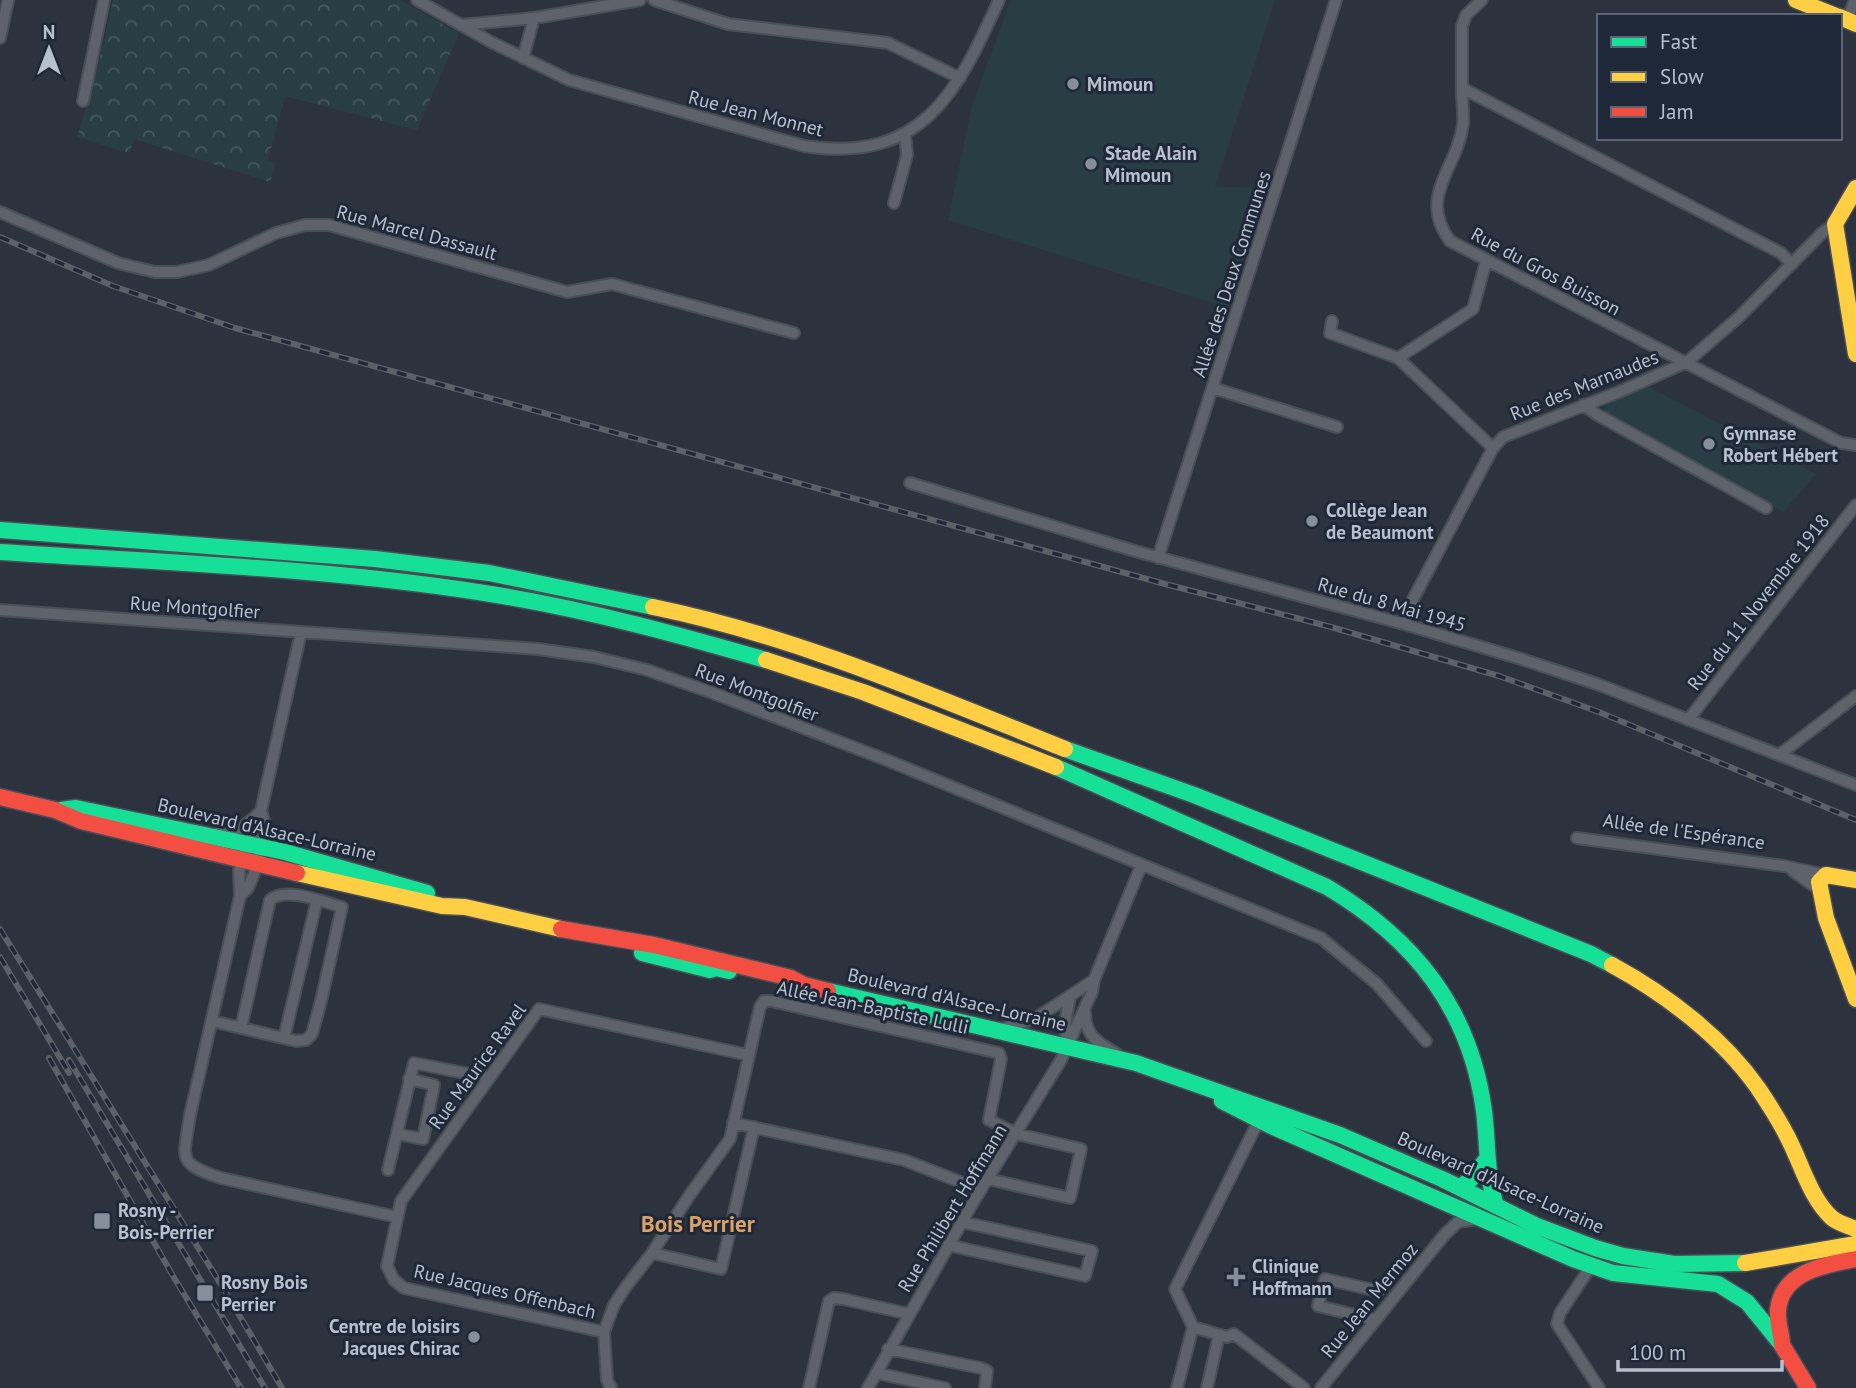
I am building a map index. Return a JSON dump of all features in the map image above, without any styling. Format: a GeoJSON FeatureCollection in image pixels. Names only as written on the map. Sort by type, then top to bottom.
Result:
{"type":"FeatureCollection","features":[{"type":"Feature","properties":{"kind":"main road"},"geometry":{"type":"LineString","coordinates":[[1796,0],[1832,14]]}},
{"type":"Feature","properties":{"kind":"main road"},"geometry":{"type":"LineString","coordinates":[[1856,188],[1835,224],[1856,354]]}},
{"type":"Feature","properties":{"kind":"main road"},"geometry":{"type":"LineString","coordinates":[[0,530],[375,559],[489,573],[664,608],[762,635],[885,677],[1099,763],[1194,795],[1591,954],[1633,977],[1679,1009],[1723,1047],[1757,1087],[1786,1133],[1820,1205],[1834,1220],[1856,1229]]}},
{"type":"Feature","properties":{"kind":"main road"},"geometry":{"type":"LineString","coordinates":[[0,552],[380,580],[570,608],[659,628],[748,653],[875,696],[1077,776],[1326,887],[1363,909],[1403,943],[1434,980],[1456,1019],[1476,1068],[1484,1112],[1485,1161],[1496,1206],[1503,1222],[1526,1240]]}},
{"type":"Feature","properties":{"kind":"main road","name":"Boulevard d'Alsace-Lorraine"},"geometry":{"type":"LineString","coordinates":[[0,797],[55,810],[81,821],[248,863],[442,906],[465,907]]}},
{"type":"Feature","properties":{"kind":"main road","name":"Boulevard d'Alsace-Lorraine"},"geometry":{"type":"LineString","coordinates":[[55,810],[76,808],[206,835],[383,878],[465,907],[590,936],[602,944],[710,970],[716,968],[791,986],[803,985]]}},
{"type":"Feature","properties":{"kind":"main road"},"geometry":{"type":"LineString","coordinates":[[1855,880],[1828,892],[1856,999]]}},
{"type":"Feature","properties":{"kind":"main road","name":"Boulevard d'Alsace-Lorraine"},"geometry":{"type":"LineString","coordinates":[[590,936],[605,934],[706,957],[791,978],[803,985],[1131,1062],[1340,1135],[1460,1188],[1537,1226],[1595,1248],[1645,1261],[1715,1265],[1744,1263],[1856,1244]]}},
{"type":"Feature","properties":{"kind":"main road"},"geometry":{"type":"LineString","coordinates":[[632,951],[639,948],[695,961],[706,957]]}},
{"type":"Feature","properties":{"kind":"main road","name":"Boulevard d'Alsace-Lorraine"},"geometry":{"type":"LineString","coordinates":[[1181,1080],[1259,1120],[1448,1206],[1591,1266],[1613,1273],[1725,1287],[1753,1306],[1782,1345],[1808,1388]]}},
{"type":"Feature","properties":{"kind":"main road"},"geometry":{"type":"LineString","coordinates":[[1460,1188],[1485,1161]]}},
{"type":"Feature","properties":{"kind":"main road"},"geometry":{"type":"LineString","coordinates":[[1782,1345],[1778,1311],[1780,1300],[1794,1280],[1815,1267],[1856,1259]]}},
{"type":"Feature","properties":{"kind":"street"},"geometry":{"type":"LineString","coordinates":[[0,38],[8,0]]}},
{"type":"Feature","properties":{"kind":"street"},"geometry":{"type":"LineString","coordinates":[[83,101],[104,0]]}},
{"type":"Feature","properties":{"kind":"street","name":"Rue Jean Monnet"},"geometry":{"type":"LineString","coordinates":[[417,0],[569,80],[804,146],[827,149],[852,149],[905,135],[941,106],[972,60],[999,0]]}},
{"type":"Feature","properties":{"kind":"street"},"geometry":{"type":"LineString","coordinates":[[461,25],[534,18],[640,0]]}},
{"type":"Feature","properties":{"kind":"street"},"geometry":{"type":"LineString","coordinates":[[654,0],[728,24],[888,43],[960,78]]}},
{"type":"Feature","properties":{"kind":"street","name":"Allée des Deux Communes"},"geometry":{"type":"LineString","coordinates":[[1158,558],[1336,0]]}},
{"type":"Feature","properties":{"kind":"street","name":"Rue du Gros Buisson"},"geometry":{"type":"LineString","coordinates":[[1482,0],[1466,15],[1462,26],[1463,125],[1455,154],[1438,194],[1436,215],[1441,229],[1450,241],[1841,443],[1856,444]]}},
{"type":"Feature","properties":{"kind":"street"},"geometry":{"type":"LineString","coordinates":[[1845,19],[1854,0]]}},
{"type":"Feature","properties":{"kind":"street"},"geometry":{"type":"LineString","coordinates":[[523,58],[534,18]]}},
{"type":"Feature","properties":{"kind":"street"},"geometry":{"type":"LineString","coordinates":[[1462,89],[1781,253],[1793,264]]}},
{"type":"Feature","properties":{"kind":"street"},"geometry":{"type":"LineString","coordinates":[[894,203],[907,155],[905,135]]}},
{"type":"Feature","properties":{"kind":"street","name":"Rue Marcel Dassault"},"geometry":{"type":"LineString","coordinates":[[0,212],[140,270],[177,272],[209,265],[276,233],[304,225],[329,226],[567,292],[612,284],[794,333]]}},
{"type":"Feature","properties":{"kind":"street","name":"Rue des Marnaudes"},"geometry":{"type":"LineString","coordinates":[[1404,624],[1410,605],[1493,448],[1503,437],[1619,392],[1698,355],[1822,233],[1835,224]]}},
{"type":"Feature","properties":{"kind":"street"},"geometry":{"type":"LineString","coordinates":[[1398,358],[1473,309],[1486,261]]}},
{"type":"Feature","properties":{"kind":"street"},"geometry":{"type":"LineString","coordinates":[[1332,321],[1331,333],[1398,358],[1493,448]]}},
{"type":"Feature","properties":{"kind":"street"},"geometry":{"type":"LineString","coordinates":[[1213,388],[1338,427]]}},
{"type":"Feature","properties":{"kind":"street"},"geometry":{"type":"LineString","coordinates":[[1583,405],[1766,508]]}},
{"type":"Feature","properties":{"kind":"street","name":"Rue du 8 Mai 1945"},"geometry":{"type":"LineString","coordinates":[[910,483],[1158,558],[1404,624],[1557,671],[1856,785]]}},
{"type":"Feature","properties":{"kind":"street","name":"Rue du 11 Novembre 1918"},"geometry":{"type":"LineString","coordinates":[[1688,720],[1856,505]]}},
{"type":"Feature","properties":{"kind":"street","name":"Rue Montgolfier"},"geometry":{"type":"LineString","coordinates":[[0,610],[538,649],[594,657],[647,670],[884,759],[1321,938],[1377,984],[1426,1041]]}},
{"type":"Feature","properties":{"kind":"street"},"geometry":{"type":"LineString","coordinates":[[206,835],[241,828],[258,814],[301,632]]}},
{"type":"Feature","properties":{"kind":"street"},"geometry":{"type":"LineString","coordinates":[[1779,755],[1856,695]]}},
{"type":"Feature","properties":{"kind":"street"},"geometry":{"type":"LineString","coordinates":[[258,814],[265,824],[253,846],[248,863],[239,870],[240,896],[190,1115],[184,1150],[187,1162],[195,1170],[221,1178],[397,1217]]}},
{"type":"Feature","properties":{"kind":"street","name":"Allée de l'Espérance"},"geometry":{"type":"LineString","coordinates":[[1577,838],[1784,866],[1828,892]]}},
{"type":"Feature","properties":{"kind":"street","name":"Rue Philibert Hoffmann"},"geometry":{"type":"LineString","coordinates":[[867,1388],[948,1245],[1068,1046],[1141,866]]}},
{"type":"Feature","properties":{"kind":"street","name":"Allée de l'Espérance"},"geometry":{"type":"LineString","coordinates":[[1784,866],[1828,892]]}},
{"type":"Feature","properties":{"kind":"street"},"geometry":{"type":"LineString","coordinates":[[212,1021],[241,1028],[284,1038],[306,1040],[312,1034],[321,1001],[342,907],[282,893],[270,900],[241,1028]]}},
{"type":"Feature","properties":{"kind":"street"},"geometry":{"type":"LineString","coordinates":[[284,1038],[317,900]]}},
{"type":"Feature","properties":{"kind":"street"},"geometry":{"type":"LineString","coordinates":[[998,1030],[1036,1018],[1094,980]]}},
{"type":"Feature","properties":{"kind":"street"},"geometry":{"type":"LineString","coordinates":[[1068,1046],[1065,1023],[1070,998]]}},
{"type":"Feature","properties":{"kind":"street","name":"Allée Jean-Baptiste Lulli"},"geometry":{"type":"LineString","coordinates":[[604,1332],[614,1305],[730,1139],[748,1055],[760,1007],[764,1001],[771,1000],[999,1053],[1001,1059],[989,1120],[1017,1134]]}},
{"type":"Feature","properties":{"kind":"street","name":"Rue Maurice Ravel"},"geometry":{"type":"LineString","coordinates":[[397,1217],[401,1201],[407,1192],[539,1009],[748,1055]]}},
{"type":"Feature","properties":{"kind":"street"},"geometry":{"type":"LineString","coordinates":[[1085,1009],[1085,1022],[1090,1036],[1131,1062]]}},
{"type":"Feature","properties":{"kind":"street"},"geometry":{"type":"LineString","coordinates":[[388,1170],[414,1063],[489,1078]]}},
{"type":"Feature","properties":{"kind":"street"},"geometry":{"type":"LineString","coordinates":[[397,1133],[423,1139],[434,1085],[409,1079]]}},
{"type":"Feature","properties":{"kind":"street"},"geometry":{"type":"LineString","coordinates":[[1177,1388],[1193,1327],[1175,1289],[1259,1120]]}},
{"type":"Feature","properties":{"kind":"street"},"geometry":{"type":"LineString","coordinates":[[733,1123],[904,1160],[981,1190]]}},
{"type":"Feature","properties":{"kind":"street"},"geometry":{"type":"LineString","coordinates":[[652,1253],[721,1269],[754,1127]]}},
{"type":"Feature","properties":{"kind":"street"},"geometry":{"type":"LineString","coordinates":[[988,1180],[1070,1198],[1081,1149],[1017,1134]]}},
{"type":"Feature","properties":{"kind":"street"},"geometry":{"type":"LineString","coordinates":[[1445,1234],[1450,1220],[1448,1206],[1460,1188]]}},
{"type":"Feature","properties":{"kind":"street","name":"Rue Jacques Offenbach"},"geometry":{"type":"LineString","coordinates":[[397,1217],[387,1266],[394,1280],[404,1288],[604,1332],[607,1380],[611,1388]]}},
{"type":"Feature","properties":{"kind":"street","name":"Rue Jean Mermoz"},"geometry":{"type":"LineString","coordinates":[[1321,1388],[1445,1234],[1458,1222],[1477,1219]]}},
{"type":"Feature","properties":{"kind":"street"},"geometry":{"type":"LineString","coordinates":[[948,1245],[1085,1276],[1092,1251],[962,1222]]}},
{"type":"Feature","properties":{"kind":"street"},"geometry":{"type":"LineString","coordinates":[[1591,1266],[1560,1313],[1557,1324],[1599,1388]]}},
{"type":"Feature","properties":{"kind":"street"},"geometry":{"type":"LineString","coordinates":[[1376,1320],[1318,1306],[1325,1279],[1378,1291]]}},
{"type":"Feature","properties":{"kind":"street"},"geometry":{"type":"LineString","coordinates":[[809,1388],[830,1301],[834,1298],[909,1314]]}},
{"type":"Feature","properties":{"kind":"street"},"geometry":{"type":"LineString","coordinates":[[1193,1327],[1227,1337],[1234,1334],[1304,1388]]}},
{"type":"Feature","properties":{"kind":"street"},"geometry":{"type":"LineString","coordinates":[[1207,1388],[1219,1335]]}},
{"type":"Feature","properties":{"kind":"street"},"geometry":{"type":"LineString","coordinates":[[888,1349],[981,1368],[987,1371],[985,1385]]}},
{"type":"Feature","properties":{"kind":"street"},"geometry":{"type":"LineString","coordinates":[[876,1373],[945,1388]]}},
{"type":"Feature","properties":{"kind":"green space"},"geometry":{"type":"Polygon","coordinates":[[[113,0],[400,0],[459,33],[417,130],[285,96],[268,160],[276,163],[270,182],[134,139],[129,153],[77,137],[95,79],[113,0]]]}},
{"type":"Feature","properties":{"kind":"green space","name":"Stade Alain Mimoun"},"geometry":{"type":"Polygon","coordinates":[[[1011,0],[1275,0],[1215,187],[1261,188],[1251,236],[1229,308],[948,220],[972,106],[1011,0]]]}},
{"type":"Feature","properties":{"kind":"green space","name":"Gymnase Robert Hébert"},"geometry":{"type":"Polygon","coordinates":[[[1649,387],[1816,474],[1783,512],[1604,414],[1605,404],[1649,387]]]}},
{"type":"Feature","properties":{"kind":"railway"},"geometry":{"type":"LineString","coordinates":[[0,237],[113,286],[235,328],[1165,584],[1331,627],[1499,676],[1599,712],[1856,820]]}},
{"type":"Feature","properties":{"kind":"railway"},"geometry":{"type":"LineString","coordinates":[[0,929],[225,1291],[282,1388]]}},
{"type":"Feature","properties":{"kind":"railway"},"geometry":{"type":"LineString","coordinates":[[0,957],[69,1073]]}},
{"type":"Feature","properties":{"kind":"railway"},"geometry":{"type":"LineString","coordinates":[[49,1058],[173,1276],[241,1388]]}},
{"type":"Feature","properties":{"kind":"railway"},"geometry":{"type":"LineString","coordinates":[[69,1060],[265,1388]]}},
{"type":"Feature","properties":{"kind":"traffic: fast"},"geometry":{"type":"LineString","coordinates":[[0,530],[375,559],[489,573],[653,607]]}},
{"type":"Feature","properties":{"kind":"traffic: fast"},"geometry":{"type":"LineString","coordinates":[[0,552],[252,568],[441,587],[503,596],[602,616],[766,660]]}},
{"type":"Feature","properties":{"kind":"traffic: fast"},"geometry":{"type":"LineString","coordinates":[[1065,749],[1194,795],[1591,954],[1612,965]]}},
{"type":"Feature","properties":{"kind":"traffic: fast"},"geometry":{"type":"LineString","coordinates":[[1056,767],[1327,887],[1386,929],[1433,980],[1466,1040],[1477,1074],[1484,1111],[1489,1170],[1496,1206]]}},
{"type":"Feature","properties":{"kind":"traffic: fast"},"geometry":{"type":"LineString","coordinates":[[61,810],[76,808],[285,852],[427,893]]}},
{"type":"Feature","properties":{"kind":"traffic: fast"},"geometry":{"type":"LineString","coordinates":[[642,953],[710,970],[716,968],[729,971]]}},
{"type":"Feature","properties":{"kind":"traffic: fast"},"geometry":{"type":"LineString","coordinates":[[828,991],[1136,1063],[1340,1135],[1442,1179],[1537,1226],[1595,1248],[1623,1256],[1674,1264],[1745,1263]]}},
{"type":"Feature","properties":{"kind":"traffic: fast"},"geometry":{"type":"LineString","coordinates":[[1222,1101],[1269,1125],[1573,1259],[1613,1273],[1718,1284],[1747,1302],[1782,1345]]}},
{"type":"Feature","properties":{"kind":"traffic: fast"},"geometry":{"type":"LineString","coordinates":[[1460,1188],[1485,1161]]}},
{"type":"Feature","properties":{"kind":"traffic: slow"},"geometry":{"type":"LineString","coordinates":[[1796,0],[1831,14]]}},
{"type":"Feature","properties":{"kind":"traffic: slow"},"geometry":{"type":"LineString","coordinates":[[1842,18],[1856,24]]}},
{"type":"Feature","properties":{"kind":"traffic: slow"},"geometry":{"type":"LineString","coordinates":[[1856,188],[1835,224],[1856,354]]}},
{"type":"Feature","properties":{"kind":"traffic: slow"},"geometry":{"type":"LineString","coordinates":[[653,607],[706,619],[810,650],[1065,749]]}},
{"type":"Feature","properties":{"kind":"traffic: slow"},"geometry":{"type":"LineString","coordinates":[[766,660],[863,692],[1056,767]]}},
{"type":"Feature","properties":{"kind":"traffic: slow"},"geometry":{"type":"LineString","coordinates":[[297,873],[442,906],[465,907],[561,929]]}},
{"type":"Feature","properties":{"kind":"traffic: slow"},"geometry":{"type":"LineString","coordinates":[[1856,880],[1826,875],[1819,882],[1826,918],[1856,999]]}},
{"type":"Feature","properties":{"kind":"traffic: slow"},"geometry":{"type":"LineString","coordinates":[[1612,965],[1673,1004],[1728,1051],[1744,1069],[1776,1116],[1817,1200],[1834,1220],[1856,1229]]}},
{"type":"Feature","properties":{"kind":"traffic: slow"},"geometry":{"type":"LineString","coordinates":[[1745,1263],[1856,1244]]}},
{"type":"Feature","properties":{"kind":"traffic: jam"},"geometry":{"type":"LineString","coordinates":[[0,797],[55,810],[81,821],[297,873]]}},
{"type":"Feature","properties":{"kind":"traffic: jam"},"geometry":{"type":"LineString","coordinates":[[561,929],[654,945],[791,978],[804,985],[828,991]]}},
{"type":"Feature","properties":{"kind":"traffic: jam"},"geometry":{"type":"LineString","coordinates":[[1782,1343],[1778,1310],[1781,1297],[1788,1286],[1796,1278],[1819,1267],[1856,1259]]}},
{"type":"Feature","properties":{"kind":"traffic: jam"},"geometry":{"type":"LineString","coordinates":[[1782,1345],[1808,1388]]}},
{"type":"Feature","properties":{"kind":"place","name":"Mimoun"},"geometry":{"type":"Point","coordinates":[1073,84]}},
{"type":"Feature","properties":{"kind":"place","name":"Stade Alain Mimoun"},"geometry":{"type":"Point","coordinates":[1091,164]}},
{"type":"Feature","properties":{"kind":"place","name":"Gymnase Robert Hébert"},"geometry":{"type":"Point","coordinates":[1709,444]}},
{"type":"Feature","properties":{"kind":"place","name":"Collège Jean de Beaumont"},"geometry":{"type":"Point","coordinates":[1312,521]}},
{"type":"Feature","properties":{"kind":"place","name":"Rosny - Bois-Perrier"},"geometry":{"type":"Point","coordinates":[102,1221]}},
{"type":"Feature","properties":{"kind":"place","name":"Clinique Hoffmann"},"geometry":{"type":"Point","coordinates":[1236,1277]}},
{"type":"Feature","properties":{"kind":"place","name":"Rosny Bois Perrier"},"geometry":{"type":"Point","coordinates":[205,1293]}},
{"type":"Feature","properties":{"kind":"place","name":"Centre de loisirs Jacques Chirac"},"geometry":{"type":"Point","coordinates":[474,1337]}},
{"type":"Feature","properties":{"kind":"district","name":"Bois Perrier"},"geometry":{"type":"Point","coordinates":[698,1224]}}]}
